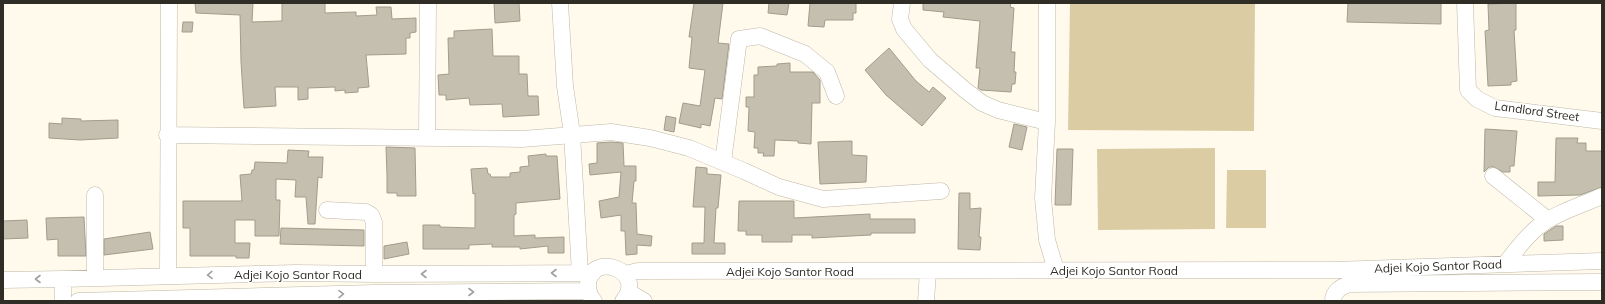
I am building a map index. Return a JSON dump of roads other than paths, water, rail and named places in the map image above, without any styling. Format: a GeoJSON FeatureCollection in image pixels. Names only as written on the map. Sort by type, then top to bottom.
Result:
{"type":"FeatureCollection","features":[{"type":"Feature","properties":{"kind":"street"},"geometry":{"type":"LineString","coordinates":[[168,276],[169,3]]}},
{"type":"Feature","properties":{"kind":"street"},"geometry":{"type":"LineString","coordinates":[[427,138],[428,3]]}},
{"type":"Feature","properties":{"kind":"street"},"geometry":{"type":"LineString","coordinates":[[560,3],[565,86],[572,134],[586,273],[591,296]]}},
{"type":"Feature","properties":{"kind":"street"},"geometry":{"type":"LineString","coordinates":[[902,3],[900,19],[904,29],[930,60],[982,104],[1047,122]]}},
{"type":"Feature","properties":{"kind":"street"},"geometry":{"type":"LineString","coordinates":[[1047,3],[1047,122],[1043,198],[1047,240],[1056,270]]}},
{"type":"Feature","properties":{"kind":"street","name":"Landlord Street"},"geometry":{"type":"LineString","coordinates":[[1465,3],[1468,90],[1477,99],[1496,108],[1602,120]]}},
{"type":"Feature","properties":{"kind":"street"},"geometry":{"type":"LineString","coordinates":[[723,162],[739,39],[760,36],[805,54],[827,72],[836,96]]}},
{"type":"Feature","properties":{"kind":"street"},"geometry":{"type":"LineString","coordinates":[[168,136],[522,139],[611,132],[650,138],[688,148],[723,162],[779,188],[823,199],[941,191]]}},
{"type":"Feature","properties":{"kind":"street"},"geometry":{"type":"LineString","coordinates":[[1493,176],[1548,220]]}},
{"type":"Feature","properties":{"kind":"street"},"geometry":{"type":"LineString","coordinates":[[95,195],[95,278]]}},
{"type":"Feature","properties":{"kind":"street"},"geometry":{"type":"LineString","coordinates":[[1505,264],[1531,232],[1548,220],[1602,196]]}},
{"type":"Feature","properties":{"kind":"street"},"geometry":{"type":"LineString","coordinates":[[327,210],[366,212],[371,215],[374,222],[374,274]]}},
{"type":"Feature","properties":{"kind":"street","name":"Adjei Kojo Santor Road"},"geometry":{"type":"LineString","coordinates":[[3,280],[296,273],[586,273],[609,266],[618,268],[625,274],[638,271],[928,272],[1056,270],[1334,270],[1602,261]]}},
{"type":"Feature","properties":{"kind":"street"},"geometry":{"type":"LineString","coordinates":[[926,301],[928,272]]}},
{"type":"Feature","properties":{"kind":"street"},"geometry":{"type":"LineString","coordinates":[[625,274],[629,282],[626,296],[644,301]]}},
{"type":"Feature","properties":{"kind":"street"},"geometry":{"type":"LineString","coordinates":[[63,279],[63,301]]}},
{"type":"Feature","properties":{"kind":"street"},"geometry":{"type":"LineString","coordinates":[[1333,301],[1337,290],[1349,284],[1602,282]]}},
{"type":"Feature","properties":{"kind":"street","name":"Adjei Kojo Santor Road"},"geometry":{"type":"LineString","coordinates":[[78,301],[374,293],[591,296]]}}]}
